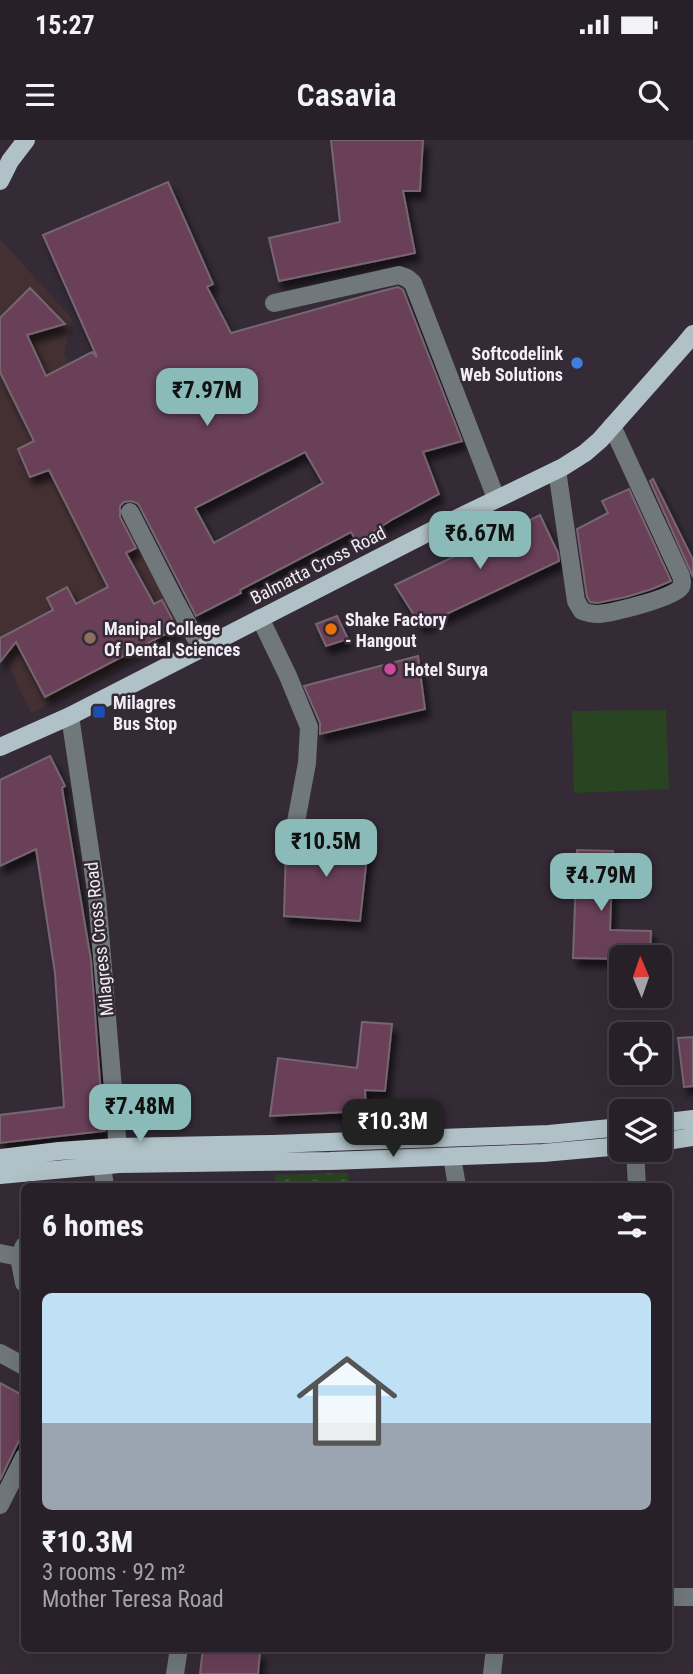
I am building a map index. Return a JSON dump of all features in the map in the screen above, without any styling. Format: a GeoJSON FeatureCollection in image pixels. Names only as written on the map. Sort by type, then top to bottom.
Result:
{"type":"FeatureCollection","features":[{"type":"Feature","properties":{"kind":"main road"},"geometry":{"type":"LineString","coordinates":[[0,181],[14,151]]}},
{"type":"Feature","properties":{"kind":"main road","name":"Balmatta Cross Road"},"geometry":{"type":"LineString","coordinates":[[0,747],[70,716],[496,498],[557,470],[585,453],[612,426],[693,334]]}},
{"type":"Feature","properties":{"kind":"main road"},"geometry":{"type":"LineString","coordinates":[[672,1122],[693,1119]]}},
{"type":"Feature","properties":{"kind":"main road"},"geometry":{"type":"LineString","coordinates":[[0,1175],[113,1159],[273,1144],[536,1135],[609,1128]]}},
{"type":"Feature","properties":{"kind":"main road"},"geometry":{"type":"LineString","coordinates":[[672,1141],[693,1138]]}},
{"type":"Feature","properties":{"kind":"main road"},"geometry":{"type":"LineString","coordinates":[[0,1158],[58,1151],[113,1159],[330,1161],[542,1153],[609,1147]]}},
{"type":"Feature","properties":{"kind":"street"},"geometry":{"type":"LineString","coordinates":[[274,303],[398,275],[407,278],[412,283],[496,498]]}},
{"type":"Feature","properties":{"kind":"street"},"geometry":{"type":"LineString","coordinates":[[557,470],[576,601],[582,611],[597,614],[616,612],[664,598],[678,590],[681,587],[681,576],[612,426]]}},
{"type":"Feature","properties":{"kind":"street"},"geometry":{"type":"LineString","coordinates":[[130,512],[201,648]]}},
{"type":"Feature","properties":{"kind":"street"},"geometry":{"type":"LineString","coordinates":[[260,618],[309,727],[307,763],[293,838]]}},
{"type":"Feature","properties":{"kind":"street","name":"Milagress Cross Road"},"geometry":{"type":"LineString","coordinates":[[70,716],[97,897],[113,1159],[106,1183]]}},
{"type":"Feature","properties":{"kind":"street"},"geometry":{"type":"LineString","coordinates":[[452,1157],[456,1183]]}},
{"type":"Feature","properties":{"kind":"street"},"geometry":{"type":"LineString","coordinates":[[636,1162],[638,1183]]}},
{"type":"Feature","properties":{"kind":"street"},"geometry":{"type":"LineString","coordinates":[[0,1253],[21,1251]]}},
{"type":"Feature","properties":{"kind":"street"},"geometry":{"type":"LineString","coordinates":[[0,1353],[21,1364]]}},
{"type":"Feature","properties":{"kind":"street"},"geometry":{"type":"LineString","coordinates":[[0,1505],[21,1463]]}},
{"type":"Feature","properties":{"kind":"street"},"geometry":{"type":"LineString","coordinates":[[672,1597],[693,1597]]}},
{"type":"Feature","properties":{"kind":"street"},"geometry":{"type":"LineString","coordinates":[[175,1674],[178,1652]]}},
{"type":"Feature","properties":{"kind":"street"},"geometry":{"type":"LineString","coordinates":[[492,1674],[495,1652]]}},
{"type":"Feature","properties":{"kind":"shaded area"},"geometry":{"type":"Polygon","coordinates":[[[0,239],[72,319],[64,354],[151,544],[200,628],[31,713],[0,648],[0,239]]]}},
{"type":"Feature","properties":{"kind":"green space"},"geometry":{"type":"Polygon","coordinates":[[[666,710],[669,789],[574,793],[572,711],[666,710]]]}},
{"type":"Feature","properties":{"kind":"green space"},"geometry":{"type":"Polygon","coordinates":[[[348,1173],[350,1183],[276,1183],[275,1175],[348,1173]]]}},
{"type":"Feature","properties":{"kind":"building"},"geometry":{"type":"Polygon","coordinates":[[[331,140],[423,140],[420,191],[403,191],[415,253],[279,281],[269,238],[340,222],[331,140]]]}},
{"type":"Feature","properties":{"kind":"building"},"geometry":{"type":"Polygon","coordinates":[[[168,182],[213,284],[207,287],[231,333],[398,287],[403,290],[462,441],[423,452],[439,494],[357,542],[351,532],[196,616],[140,507],[131,501],[124,502],[120,506],[120,517],[136,548],[126,553],[154,604],[162,600],[177,628],[45,697],[16,642],[0,662],[0,638],[53,610],[47,598],[67,587],[76,604],[108,587],[49,470],[30,477],[18,449],[34,441],[0,372],[0,318],[30,288],[65,324],[27,335],[46,376],[92,352],[97,357],[43,235],[168,182]],[[305,452],[195,508],[214,543],[323,483],[305,452]]]}},
{"type":"Feature","properties":{"kind":"building"},"geometry":{"type":"Polygon","coordinates":[[[653,479],[693,560],[693,577],[650,481],[653,479]]]}},
{"type":"Feature","properties":{"kind":"building"},"geometry":{"type":"Polygon","coordinates":[[[629,489],[671,581],[626,597],[590,602],[577,529],[608,513],[602,501],[629,489]]]}},
{"type":"Feature","properties":{"kind":"building"},"geometry":{"type":"Polygon","coordinates":[[[540,515],[558,553],[559,561],[421,626],[395,585],[540,515]]]}},
{"type":"Feature","properties":{"kind":"building","name":"Shake Factory - Hangout"},"geometry":{"type":"Polygon","coordinates":[[[337,616],[348,639],[326,646],[316,624],[337,616]]]}},
{"type":"Feature","properties":{"kind":"building"},"geometry":{"type":"Polygon","coordinates":[[[418,656],[425,709],[320,734],[320,723],[304,686],[418,656]]]}},
{"type":"Feature","properties":{"kind":"building"},"geometry":{"type":"Polygon","coordinates":[[[50,756],[65,786],[62,788],[91,960],[99,1095],[105,1131],[0,1143],[0,1115],[64,1107],[55,973],[36,849],[0,866],[0,780],[50,756]]]}},
{"type":"Feature","properties":{"kind":"building"},"geometry":{"type":"Polygon","coordinates":[[[369,838],[360,921],[284,916],[286,847],[296,849],[303,842],[369,838]]]}},
{"type":"Feature","properties":{"kind":"building"},"geometry":{"type":"Polygon","coordinates":[[[577,850],[613,851],[610,930],[651,931],[650,945],[609,945],[609,959],[573,958],[577,850]]]}},
{"type":"Feature","properties":{"kind":"building"},"geometry":{"type":"Polygon","coordinates":[[[362,1022],[392,1024],[385,1091],[365,1090],[366,1111],[270,1116],[278,1058],[357,1068],[362,1022]]]}},
{"type":"Feature","properties":{"kind":"building"},"geometry":{"type":"Polygon","coordinates":[[[693,1037],[693,1086],[684,1087],[678,1038],[693,1037]]]}},
{"type":"Feature","properties":{"kind":"building"},"geometry":{"type":"Polygon","coordinates":[[[0,1383],[21,1394],[21,1436],[0,1480],[0,1383]]]}},
{"type":"Feature","properties":{"kind":"building"},"geometry":{"type":"Polygon","coordinates":[[[203,1652],[260,1652],[258,1674],[200,1674],[203,1652]]]}},
{"type":"Feature","properties":{"kind":"place","name":"Softcodelink Web Solutions"},"geometry":{"type":"Point","coordinates":[577,363]}},
{"type":"Feature","properties":{"kind":"place","name":"Shake Factory - Hangout"},"geometry":{"type":"Point","coordinates":[331,629]}},
{"type":"Feature","properties":{"kind":"place","name":"Manipal College Of Dental Sciences"},"geometry":{"type":"Point","coordinates":[90,638]}},
{"type":"Feature","properties":{"kind":"place","name":"Hotel Surya"},"geometry":{"type":"Point","coordinates":[390,669]}},
{"type":"Feature","properties":{"kind":"place","name":"Milagres Bus Stop"},"geometry":{"type":"Point","coordinates":[99,712]}}]}
